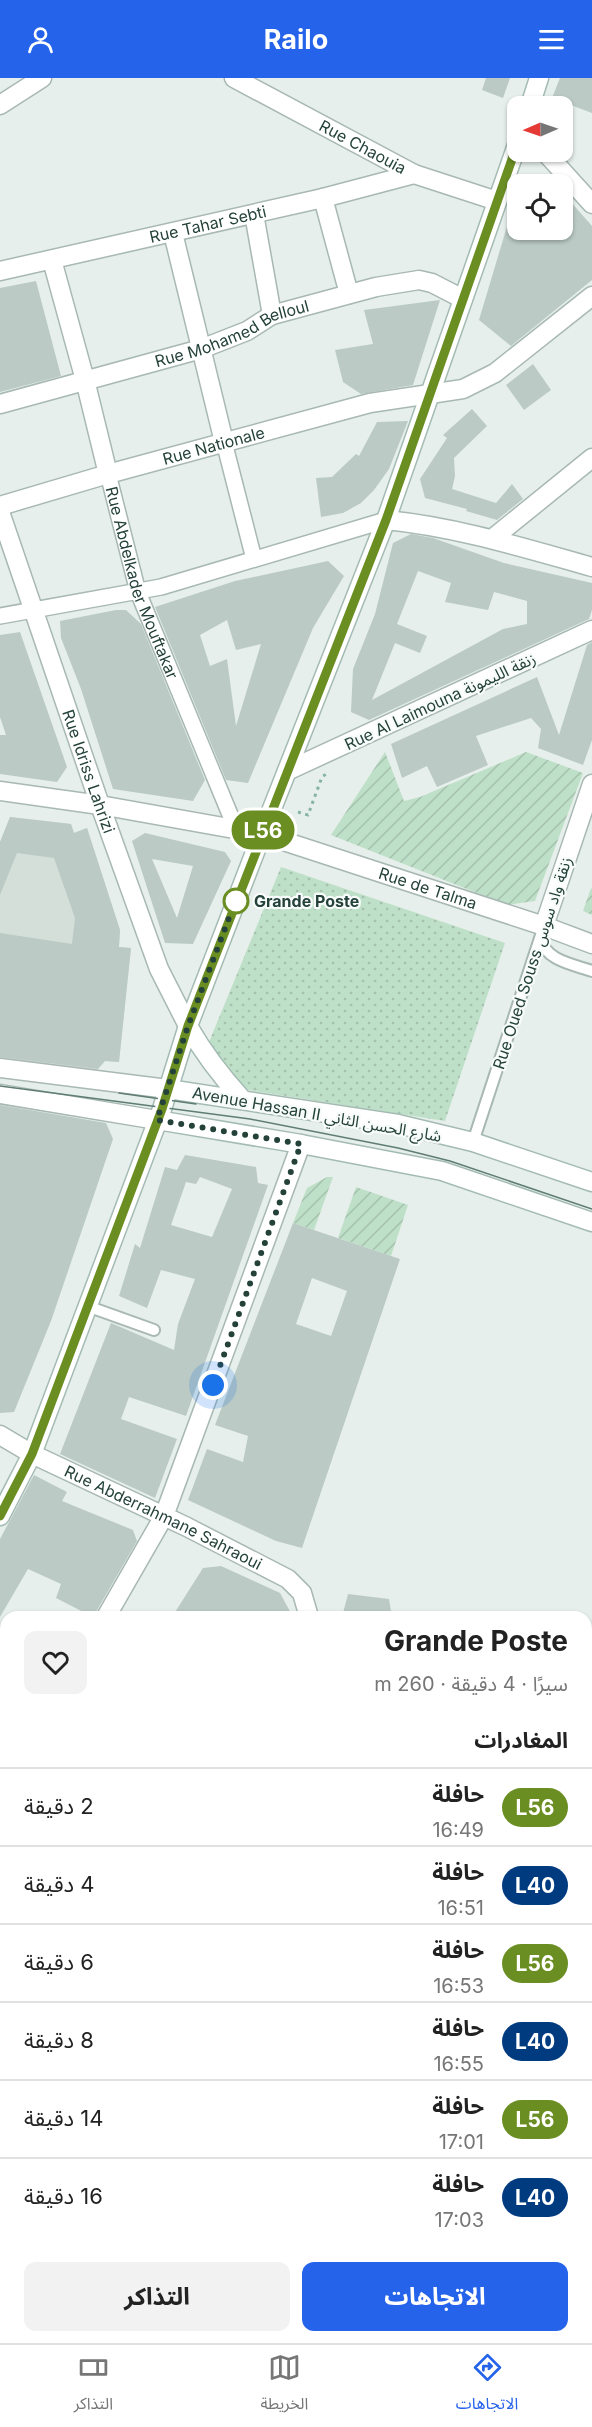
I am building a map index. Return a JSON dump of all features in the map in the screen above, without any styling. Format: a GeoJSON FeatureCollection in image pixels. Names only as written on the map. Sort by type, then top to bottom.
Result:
{"type":"FeatureCollection","features":[{"type":"Feature","properties":{"kind":"street"},"geometry":{"type":"LineString","coordinates":[[0,105],[42,78]]}},
{"type":"Feature","properties":{"kind":"street","name":"Rue Chaouia"},"geometry":{"type":"LineString","coordinates":[[234,78],[414,174],[497,201]]}},
{"type":"Feature","properties":{"kind":"street"},"geometry":{"type":"LineString","coordinates":[[533,96],[539,78]]}},
{"type":"Feature","properties":{"kind":"street"},"geometry":{"type":"LineString","coordinates":[[0,1516],[32,1454],[157,1120],[188,1026],[386,520],[511,162]]}},
{"type":"Feature","properties":{"kind":"street"},"geometry":{"type":"LineString","coordinates":[[554,162],[592,204]]}},
{"type":"Feature","properties":{"kind":"street","name":"Rue Tahar Sebti"},"geometry":{"type":"LineString","coordinates":[[0,271],[173,233],[414,174]]}},
{"type":"Feature","properties":{"kind":"street"},"geometry":{"type":"LineString","coordinates":[[322,198],[349,294]]}},
{"type":"Feature","properties":{"kind":"street"},"geometry":{"type":"LineString","coordinates":[[254,214],[272,315]]}},
{"type":"Feature","properties":{"kind":"street"},"geometry":{"type":"LineString","coordinates":[[173,233],[254,559]]}},
{"type":"Feature","properties":{"kind":"street","name":"Rue Abdelkader Mouftakar"},"geometry":{"type":"LineString","coordinates":[[52,260],[86,380],[138,592],[236,829]]}},
{"type":"Feature","properties":{"kind":"street","name":"Rue Mohamed Belloul"},"geometry":{"type":"LineString","coordinates":[[0,404],[201,350],[247,331],[272,315],[396,283],[419,280],[432,283],[463,298]]}},
{"type":"Feature","properties":{"kind":"street","name":"Rue Nationale"},"geometry":{"type":"LineString","coordinates":[[0,506],[108,474],[370,403],[463,389],[495,373],[592,296]]}},
{"type":"Feature","properties":{"kind":"street"},"geometry":{"type":"LineString","coordinates":[[492,539],[592,458]]}},
{"type":"Feature","properties":{"kind":"street","name":"Rue Idriss Lahrizi"},"geometry":{"type":"LineString","coordinates":[[0,512],[100,805],[159,969],[203,1053],[242,1099]]}},
{"type":"Feature","properties":{"kind":"street"},"geometry":{"type":"LineString","coordinates":[[0,616],[161,587],[386,520],[425,524],[492,539],[592,567]]}},
{"type":"Feature","properties":{"kind":"street","name":"Rue Al Laimouna زنقة الليمونة"},"geometry":{"type":"LineString","coordinates":[[287,771],[592,630]]}},
{"type":"Feature","properties":{"kind":"street","name":"Rue Oued Souss زنقة واد سوس"},"geometry":{"type":"LineString","coordinates":[[542,932],[592,784]]}},
{"type":"Feature","properties":{"kind":"street","name":"Rue de Talma"},"geometry":{"type":"LineString","coordinates":[[1,794],[100,805],[262,834],[542,932],[592,944]]}},
{"type":"Feature","properties":{"kind":"street","name":"Avenue Hassan II شارع الحسن الثاني"},"geometry":{"type":"LineString","coordinates":[[0,1068],[242,1099],[398,1124],[473,1142],[592,1182]]}},
{"type":"Feature","properties":{"kind":"street","name":"Avenue Hassan II شارع الحسن الثاني"},"geometry":{"type":"LineString","coordinates":[[0,1094],[301,1144],[442,1171],[592,1222]]}},
{"type":"Feature","properties":{"kind":"street"},"geometry":{"type":"LineString","coordinates":[[109,1611],[164,1516],[301,1144]]}},
{"type":"Feature","properties":{"kind":"street","name":"Rue Abderrahmane Sahraoui"},"geometry":{"type":"LineString","coordinates":[[0,1435],[32,1454],[164,1516],[288,1579],[302,1593],[307,1611]]}},
{"type":"Feature","properties":{"kind":"lane"},"geometry":{"type":"LineString","coordinates":[[542,932],[542,946],[550,955],[592,971]]}},
{"type":"Feature","properties":{"kind":"lane","name":"Rue Oued Souss زنقة واد سوس"},"geometry":{"type":"LineString","coordinates":[[473,1142],[542,932]]}},
{"type":"Feature","properties":{"kind":"lane"},"geometry":{"type":"LineString","coordinates":[[87,1306],[154,1330]]}},
{"type":"Feature","properties":{"kind":"path"},"geometry":{"type":"LineString","coordinates":[[298,812],[308,815],[322,777],[338,767]]}},
{"type":"Feature","properties":{"kind":"shaded area"},"geometry":{"type":"Polygon","coordinates":[[[10,817],[71,824],[74,833],[87,828],[120,930],[119,947],[131,948],[119,1062],[105,1061],[95,1072],[0,1060],[0,842],[10,817]]]}},
{"type":"Feature","properties":{"kind":"green space"},"geometry":{"type":"Polygon","coordinates":[[[385,752],[404,801],[420,797],[526,752],[583,773],[535,901],[507,905],[331,835],[385,752]]]}},
{"type":"Feature","properties":{"kind":"green space"},"geometry":{"type":"Polygon","coordinates":[[[281,867],[505,943],[445,1121],[242,1089],[207,1047],[281,867]]]}},
{"type":"Feature","properties":{"kind":"green space"},"geometry":{"type":"Polygon","coordinates":[[[592,889],[592,915],[583,911],[592,889]]]}},
{"type":"Feature","properties":{"kind":"green space"},"geometry":{"type":"Polygon","coordinates":[[[327,1177],[333,1177],[314,1230],[293,1223],[307,1188],[327,1177]]]}},
{"type":"Feature","properties":{"kind":"green space"},"geometry":{"type":"Polygon","coordinates":[[[356,1187],[408,1205],[391,1256],[338,1238],[356,1187]]]}},
{"type":"Feature","properties":{"kind":"building"},"geometry":{"type":"Polygon","coordinates":[[[486,78],[510,78],[503,98],[482,90],[486,78]]]}},
{"type":"Feature","properties":{"kind":"building"},"geometry":{"type":"Polygon","coordinates":[[[560,78],[592,78],[592,113],[573,106],[573,96],[553,96],[560,78]]]}},
{"type":"Feature","properties":{"kind":"building"},"geometry":{"type":"Polygon","coordinates":[[[573,204],[592,226],[592,280],[511,346],[479,320],[507,226],[507,240],[573,240],[573,204]]]}},
{"type":"Feature","properties":{"kind":"building"},"geometry":{"type":"Polygon","coordinates":[[[36,281],[61,376],[0,392],[0,288],[36,281]]]}},
{"type":"Feature","properties":{"kind":"building"},"geometry":{"type":"Polygon","coordinates":[[[440,300],[413,385],[361,394],[343,382],[335,350],[373,344],[364,310],[440,300]]]}},
{"type":"Feature","properties":{"kind":"building"},"geometry":{"type":"Polygon","coordinates":[[[533,364],[551,390],[524,410],[506,385],[533,364]]]}},
{"type":"Feature","properties":{"kind":"building"},"geometry":{"type":"Polygon","coordinates":[[[472,409],[487,426],[454,458],[455,476],[452,489],[496,503],[512,484],[523,499],[497,520],[425,498],[420,479],[447,438],[443,435],[472,409]]]}},
{"type":"Feature","properties":{"kind":"building"},"geometry":{"type":"Polygon","coordinates":[[[408,421],[389,469],[374,490],[361,503],[343,513],[321,517],[316,478],[332,477],[356,454],[359,456],[377,422],[408,421]]]}},
{"type":"Feature","properties":{"kind":"building"},"geometry":{"type":"Polygon","coordinates":[[[411,534],[433,538],[504,563],[592,583],[592,610],[589,619],[369,720],[351,712],[353,669],[375,614],[393,543],[411,534]],[[418,571],[397,624],[427,636],[420,653],[395,643],[372,700],[503,629],[527,624],[527,601],[494,592],[488,610],[445,602],[451,583],[418,571]]]}},
{"type":"Feature","properties":{"kind":"building"},"geometry":{"type":"Polygon","coordinates":[[[328,561],[344,576],[313,628],[248,783],[226,780],[155,607],[235,581],[328,561]],[[227,620],[200,635],[210,666],[227,659],[236,726],[261,644],[236,650],[227,620]]]}},
{"type":"Feature","properties":{"kind":"building"},"geometry":{"type":"Polygon","coordinates":[[[126,610],[141,624],[205,780],[193,801],[113,789],[81,689],[61,638],[60,621],[126,610]]]}},
{"type":"Feature","properties":{"kind":"building"},"geometry":{"type":"Polygon","coordinates":[[[20,632],[67,767],[57,782],[0,774],[0,735],[6,735],[0,717],[0,635],[20,632]]]}},
{"type":"Feature","properties":{"kind":"building"},"geometry":{"type":"Polygon","coordinates":[[[592,642],[592,740],[583,765],[538,748],[541,729],[531,718],[476,736],[488,765],[437,787],[427,766],[402,778],[391,744],[537,677],[559,735],[587,645],[592,642]]]}},
{"type":"Feature","properties":{"kind":"building"},"geometry":{"type":"Polygon","coordinates":[[[10,817],[71,824],[74,833],[87,828],[120,930],[119,947],[131,948],[119,1062],[105,1061],[98,1069],[0,1057],[0,933],[72,944],[75,918],[54,858],[17,853],[0,895],[0,842],[10,817]]]}},
{"type":"Feature","properties":{"kind":"building"},"geometry":{"type":"Polygon","coordinates":[[[145,833],[225,852],[231,861],[193,944],[165,943],[132,841],[145,833]],[[152,859],[177,918],[193,866],[152,859]]]}},
{"type":"Feature","properties":{"kind":"building"},"geometry":{"type":"Polygon","coordinates":[[[0,1105],[106,1123],[113,1139],[51,1321],[14,1412],[0,1413],[0,1105]]]}},
{"type":"Feature","properties":{"kind":"building"},"geometry":{"type":"Polygon","coordinates":[[[185,1155],[256,1167],[258,1183],[268,1185],[186,1416],[129,1397],[121,1419],[177,1439],[155,1498],[60,1454],[111,1323],[174,1350],[178,1324],[195,1279],[161,1270],[147,1308],[119,1296],[135,1244],[140,1248],[165,1167],[177,1170],[185,1155]],[[200,1177],[196,1184],[186,1182],[171,1225],[212,1237],[232,1189],[200,1177]]]}},
{"type":"Feature","properties":{"kind":"building"},"geometry":{"type":"Polygon","coordinates":[[[293,1223],[400,1259],[302,1548],[276,1541],[188,1500],[207,1449],[243,1462],[248,1436],[215,1425],[293,1223]],[[312,1278],[296,1324],[331,1336],[347,1291],[312,1278]]]}},
{"type":"Feature","properties":{"kind":"building"},"geometry":{"type":"Polygon","coordinates":[[[34,1475],[67,1492],[62,1501],[133,1530],[137,1541],[96,1611],[81,1611],[56,1598],[61,1584],[28,1569],[4,1611],[0,1611],[0,1539],[34,1475]]]}},
{"type":"Feature","properties":{"kind":"building"},"geometry":{"type":"Polygon","coordinates":[[[221,1566],[280,1593],[290,1611],[176,1611],[203,1568],[221,1566]]]}},
{"type":"Feature","properties":{"kind":"building"},"geometry":{"type":"Polygon","coordinates":[[[348,1594],[389,1599],[391,1611],[344,1611],[348,1594]]]}},
{"type":"Feature","properties":{"kind":"tram line"},"geometry":{"type":"LineString","coordinates":[[0,1086],[250,1119],[398,1148],[450,1161],[592,1209]]}},
{"type":"Feature","properties":{"kind":"tram line"},"geometry":{"type":"LineString","coordinates":[[119,1093],[196,1104]]}},
{"type":"Feature","properties":{"kind":"bus line","name":"L56"},"geometry":{"type":"LineString","coordinates":[[0,1516],[32,1454],[162,1109],[188,1026],[365,578],[511,162]]}},
{"type":"Feature","properties":{"kind":"place","name":"Grande Poste"},"geometry":{"type":"Point","coordinates":[236,901]}},
{"type":"Feature","properties":{"kind":"route"},"geometry":{"type":"LineString","coordinates":[[213,1385],[301,1144],[157,1120],[188,1026],[237,897],[236,901]]}}]}
